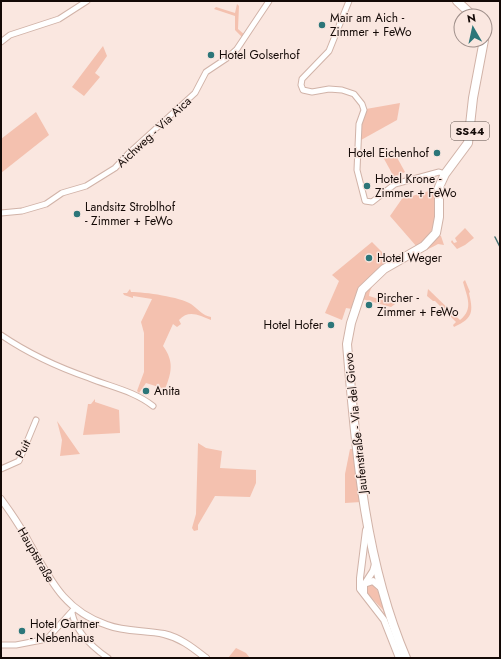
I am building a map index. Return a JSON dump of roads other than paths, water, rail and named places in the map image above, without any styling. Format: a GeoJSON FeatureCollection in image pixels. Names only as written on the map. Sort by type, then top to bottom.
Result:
{"type":"FeatureCollection","features":[{"type":"Feature","properties":{"kind":"main road"},"geometry":{"type":"LineString","coordinates":[[457,1],[464,8]]}},
{"type":"Feature","properties":{"kind":"main road","name":"Jaufenstraße - Via del Giovo"},"geometry":{"type":"LineString","coordinates":[[406,658],[376,568],[355,439],[347,344],[351,323],[359,296],[371,280],[392,264],[424,246],[436,233],[439,216],[439,192],[445,174],[468,143],[473,98],[482,48]]}},
{"type":"Feature","properties":{"kind":"street"},"geometry":{"type":"LineString","coordinates":[[1,42],[10,35],[56,20],[87,1]]}},
{"type":"Feature","properties":{"kind":"street","name":"Aichweg - Via Aica"},"geometry":{"type":"LineString","coordinates":[[1,212],[22,210],[46,204],[62,193],[86,186],[115,168],[129,153],[195,93],[206,72],[227,58],[237,49],[269,1]]}},
{"type":"Feature","properties":{"kind":"street"},"geometry":{"type":"LineString","coordinates":[[349,1],[329,51],[302,80],[301,85],[303,90],[312,92],[329,89],[342,90],[353,94],[362,104],[364,110],[359,124],[357,170],[365,201],[372,202],[395,184],[439,172],[445,174]]}},
{"type":"Feature","properties":{"kind":"street"},"geometry":{"type":"LineString","coordinates":[[1,335],[20,348],[46,362],[114,388],[132,392],[153,406]]}},
{"type":"Feature","properties":{"kind":"street","name":"Puit"},"geometry":{"type":"LineString","coordinates":[[1,469],[19,460],[36,420]]}},
{"type":"Feature","properties":{"kind":"street","name":"Hauptstraße"},"geometry":{"type":"LineString","coordinates":[[1,499],[18,524],[54,587],[73,611],[114,628],[165,634],[174,637],[186,642],[206,658]]}},
{"type":"Feature","properties":{"kind":"street"},"geometry":{"type":"LineString","coordinates":[[365,505],[366,544],[360,578],[360,589],[384,620],[399,658]]}},
{"type":"Feature","properties":{"kind":"street"},"geometry":{"type":"LineString","coordinates":[[360,578],[366,569],[376,568]]}},
{"type":"Feature","properties":{"kind":"street"},"geometry":{"type":"LineString","coordinates":[[365,596],[364,585],[376,568]]}},
{"type":"Feature","properties":{"kind":"street"},"geometry":{"type":"LineString","coordinates":[[364,585],[366,582],[372,581],[382,589]]}},
{"type":"Feature","properties":{"kind":"street"},"geometry":{"type":"LineString","coordinates":[[1,645],[13,645],[47,639],[73,611],[81,631],[89,642],[108,658]]}},
{"type":"Feature","properties":{"kind":"waterway"},"geometry":{"type":"LineString","coordinates":[[495,237],[500,247]]}},
{"type":"Feature","properties":{"kind":"place","name":"Mair am Aich - Zimmer + FeWo"},"geometry":{"type":"Point","coordinates":[322,25]}},
{"type":"Feature","properties":{"kind":"place","name":"Hotel Golserhof"},"geometry":{"type":"Point","coordinates":[211,55]}},
{"type":"Feature","properties":{"kind":"place","name":"Hotel Eichenhof"},"geometry":{"type":"Point","coordinates":[437,153]}},
{"type":"Feature","properties":{"kind":"place","name":"Hotel Krone - Zimmer + FeWo"},"geometry":{"type":"Point","coordinates":[367,186]}},
{"type":"Feature","properties":{"kind":"place","name":"Landsitz Stroblhof - Zimmer + FeWo"},"geometry":{"type":"Point","coordinates":[77,214]}},
{"type":"Feature","properties":{"kind":"place","name":"Hotel Weger"},"geometry":{"type":"Point","coordinates":[369,258]}},
{"type":"Feature","properties":{"kind":"place","name":"Pircher - Zimmer + FeWo"},"geometry":{"type":"Point","coordinates":[369,305]}},
{"type":"Feature","properties":{"kind":"place","name":"Hotel Hofer"},"geometry":{"type":"Point","coordinates":[331,325]}},
{"type":"Feature","properties":{"kind":"place","name":"Anita"},"geometry":{"type":"Point","coordinates":[146,391]}},
{"type":"Feature","properties":{"kind":"place","name":"Hotel Gartner - Nebenhaus"},"geometry":{"type":"Point","coordinates":[22,631]}}]}
